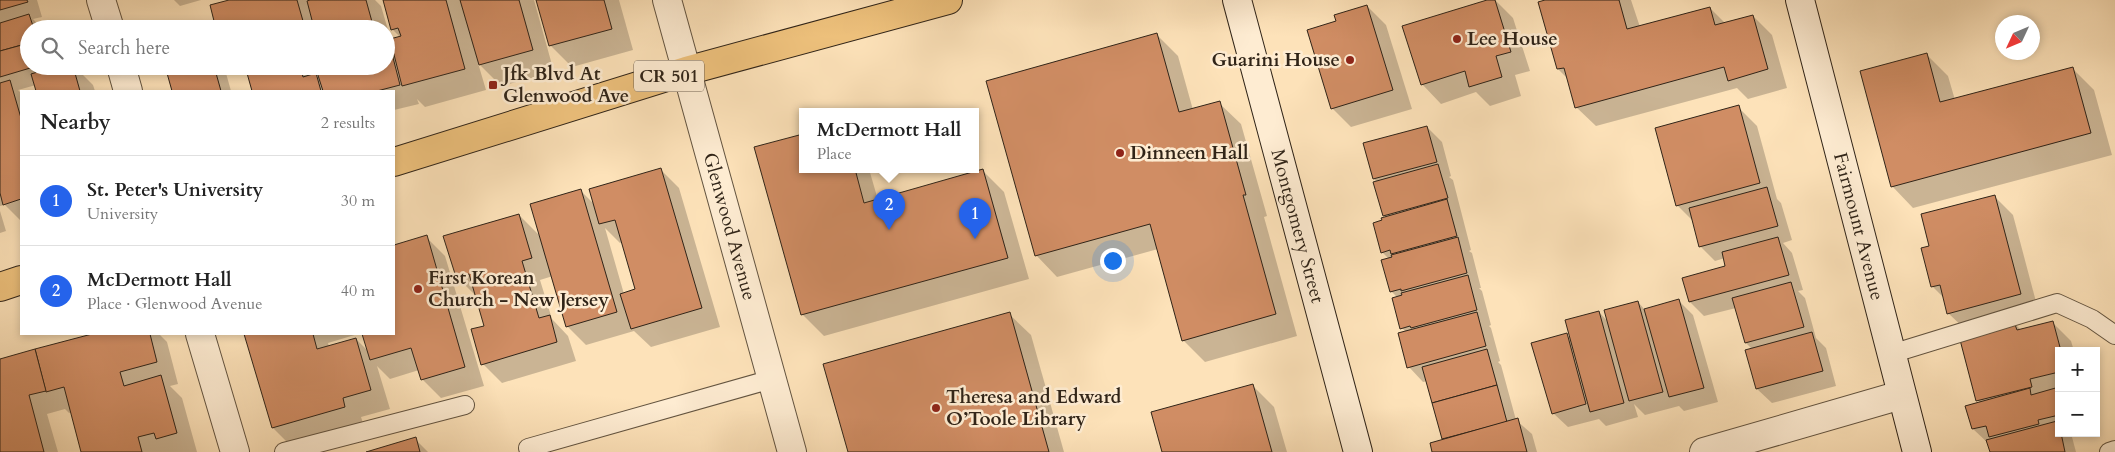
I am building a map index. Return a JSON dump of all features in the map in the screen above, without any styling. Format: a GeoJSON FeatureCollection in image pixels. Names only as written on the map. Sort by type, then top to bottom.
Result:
{"type":"FeatureCollection","features":[{"type":"Feature","properties":{"kind":"main road","name":"CR 501"},"geometry":{"type":"LineString","coordinates":[[395,162],[686,71],[948,0]]}},
{"type":"Feature","properties":{"kind":"main road"},"geometry":{"type":"LineString","coordinates":[[0,287],[20,280]]}},
{"type":"Feature","properties":{"kind":"street"},"geometry":{"type":"LineString","coordinates":[[101,0],[107,20]]}},
{"type":"Feature","properties":{"kind":"street","name":"Glenwood Avenue"},"geometry":{"type":"LineString","coordinates":[[667,0],[792,452]]}},
{"type":"Feature","properties":{"kind":"street","name":"Montgomery Street"},"geometry":{"type":"LineString","coordinates":[[1237,0],[1358,452]]}},
{"type":"Feature","properties":{"kind":"street","name":"Fairmount Avenue"},"geometry":{"type":"LineString","coordinates":[[1800,0],[1917,452]]}},
{"type":"Feature","properties":{"kind":"street"},"geometry":{"type":"LineString","coordinates":[[124,75],[128,90]]}},
{"type":"Feature","properties":{"kind":"street"},"geometry":{"type":"LineString","coordinates":[[200,335],[235,452]]}},
{"type":"Feature","properties":{"kind":"street"},"geometry":{"type":"LineString","coordinates":[[1704,452],[1901,395]]}},
{"type":"Feature","properties":{"kind":"lane"},"geometry":{"type":"LineString","coordinates":[[1891,354],[2057,304],[2092,319],[2115,335]]}},
{"type":"Feature","properties":{"kind":"lane"},"geometry":{"type":"LineString","coordinates":[[528,448],[772,379]]}},
{"type":"Feature","properties":{"kind":"lane"},"geometry":{"type":"LineString","coordinates":[[284,452],[465,405]]}},
{"type":"Feature","properties":{"kind":"lane"},"geometry":{"type":"LineString","coordinates":[[2108,452],[2115,450]]}},
{"type":"Feature","properties":{"kind":"building"},"geometry":{"type":"Polygon","coordinates":[[[0,0],[27,0],[28,2],[0,10],[0,0]]]}},
{"type":"Feature","properties":{"kind":"building"},"geometry":{"type":"Polygon","coordinates":[[[229,0],[297,0],[303,20],[214,20],[210,5],[229,0]]]}},
{"type":"Feature","properties":{"kind":"building"},"geometry":{"type":"Polygon","coordinates":[[[366,0],[372,20],[312,20],[307,1],[366,0]]]}},
{"type":"Feature","properties":{"kind":"building"},"geometry":{"type":"Polygon","coordinates":[[[383,0],[446,0],[465,69],[402,86],[395,59],[395,38],[401,36],[398,28],[395,29],[395,20],[388,20],[383,0]]]}},
{"type":"Feature","properties":{"kind":"building"},"geometry":{"type":"Polygon","coordinates":[[[460,0],[519,0],[533,50],[479,65],[460,0]]]}},
{"type":"Feature","properties":{"kind":"building"},"geometry":{"type":"Polygon","coordinates":[[[536,0],[604,0],[612,29],[549,46],[536,0]]]}},
{"type":"Feature","properties":{"kind":"building","name":"Lee House"},"geometry":{"type":"Polygon","coordinates":[[[1487,0],[1495,0],[1511,52],[1496,56],[1502,77],[1469,87],[1465,71],[1421,85],[1402,26],[1487,0]]]}},
{"type":"Feature","properties":{"kind":"building"},"geometry":{"type":"Polygon","coordinates":[[[1545,0],[1619,0],[1627,29],[1710,7],[1715,25],[1753,15],[1768,69],[1728,81],[1724,67],[1575,108],[1564,68],[1557,69],[1538,2],[1545,0]]]}},
{"type":"Feature","properties":{"kind":"building","name":"Guarini House"},"geometry":{"type":"Polygon","coordinates":[[[1367,5],[1393,90],[1331,109],[1307,30],[1336,21],[1334,15],[1367,5]]]}},
{"type":"Feature","properties":{"kind":"building"},"geometry":{"type":"Polygon","coordinates":[[[29,14],[31,20],[20,20],[20,45],[0,51],[0,23],[29,14]]]}},
{"type":"Feature","properties":{"kind":"building","name":"Dinneen Hall"},"geometry":{"type":"Polygon","coordinates":[[[1157,33],[1179,112],[1220,101],[1246,195],[1243,195],[1276,314],[1182,341],[1150,224],[1035,256],[986,81],[1157,33]]]}},
{"type":"Feature","properties":{"kind":"building"},"geometry":{"type":"Polygon","coordinates":[[[20,45],[20,71],[0,77],[0,51],[20,45]]]}},
{"type":"Feature","properties":{"kind":"building"},"geometry":{"type":"Polygon","coordinates":[[[1927,53],[1940,102],[2073,67],[2091,133],[1891,187],[1860,71],[1927,53]]]}},
{"type":"Feature","properties":{"kind":"building"},"geometry":{"type":"Polygon","coordinates":[[[395,65],[400,85],[381,90],[323,90],[318,75],[395,75],[395,65]]]}},
{"type":"Feature","properties":{"kind":"building"},"geometry":{"type":"Polygon","coordinates":[[[31,75],[76,75],[80,90],[36,90],[31,75]]]}},
{"type":"Feature","properties":{"kind":"building"},"geometry":{"type":"Polygon","coordinates":[[[168,75],[217,75],[221,90],[172,90],[168,75]]]}},
{"type":"Feature","properties":{"kind":"building"},"geometry":{"type":"Polygon","coordinates":[[[248,75],[302,75],[303,77],[317,75],[321,90],[252,90],[248,75]]]}},
{"type":"Feature","properties":{"kind":"building"},"geometry":{"type":"Polygon","coordinates":[[[10,80],[20,115],[20,199],[3,205],[0,193],[0,83],[10,80]]]}},
{"type":"Feature","properties":{"kind":"building"},"geometry":{"type":"Polygon","coordinates":[[[1739,105],[1760,183],[1676,206],[1655,128],[1739,105]]]}},
{"type":"Feature","properties":{"kind":"building"},"geometry":{"type":"Polygon","coordinates":[[[1427,126],[1437,162],[1373,179],[1363,143],[1427,126]]]}},
{"type":"Feature","properties":{"kind":"building"},"geometry":{"type":"Polygon","coordinates":[[[799,135],[799,173],[856,173],[864,203],[969,173],[979,173],[979,170],[983,169],[1008,258],[801,315],[754,147],[799,135]]]}},
{"type":"Feature","properties":{"kind":"building"},"geometry":{"type":"Polygon","coordinates":[[[1438,164],[1448,198],[1383,216],[1373,182],[1438,164]]]}},
{"type":"Feature","properties":{"kind":"building"},"geometry":{"type":"Polygon","coordinates":[[[661,168],[702,308],[631,329],[620,294],[635,289],[615,220],[599,224],[589,189],[661,168]]]}},
{"type":"Feature","properties":{"kind":"building"},"geometry":{"type":"Polygon","coordinates":[[[1767,187],[1778,226],[1699,247],[1689,208],[1767,187]]]}},
{"type":"Feature","properties":{"kind":"building"},"geometry":{"type":"Polygon","coordinates":[[[581,189],[617,312],[566,327],[530,204],[581,189]]]}},
{"type":"Feature","properties":{"kind":"building"},"geometry":{"type":"Polygon","coordinates":[[[1995,195],[2021,294],[1947,314],[1940,285],[1931,287],[1921,248],[1929,246],[1921,214],[1995,195]]]}},
{"type":"Feature","properties":{"kind":"building"},"geometry":{"type":"Polygon","coordinates":[[[1447,199],[1457,236],[1391,254],[1390,250],[1381,253],[1373,223],[1382,220],[1381,218],[1447,199]]]}},
{"type":"Feature","properties":{"kind":"building"},"geometry":{"type":"Polygon","coordinates":[[[519,214],[532,258],[522,261],[539,318],[550,315],[557,342],[481,365],[471,329],[484,326],[469,274],[456,277],[443,236],[519,214]]]}},
{"type":"Feature","properties":{"kind":"building","name":"First Korean Church - New Jersey"},"geometry":{"type":"Polygon","coordinates":[[[427,235],[465,367],[421,380],[411,348],[370,360],[362,335],[395,335],[395,245],[427,235]]]}},
{"type":"Feature","properties":{"kind":"building"},"geometry":{"type":"Polygon","coordinates":[[[1458,237],[1467,273],[1401,291],[1401,289],[1390,292],[1381,260],[1392,257],[1391,255],[1458,237]]]}},
{"type":"Feature","properties":{"kind":"building"},"geometry":{"type":"Polygon","coordinates":[[[1778,237],[1789,275],[1689,302],[1682,278],[1725,266],[1722,252],[1778,237]]]}},
{"type":"Feature","properties":{"kind":"building"},"geometry":{"type":"Polygon","coordinates":[[[1468,275],[1477,310],[1411,328],[1410,326],[1400,329],[1392,298],[1402,295],[1401,293],[1468,275]]]}},
{"type":"Feature","properties":{"kind":"building"},"geometry":{"type":"Polygon","coordinates":[[[1791,282],[1804,327],[1745,343],[1732,298],[1791,282]]]}},
{"type":"Feature","properties":{"kind":"building"},"geometry":{"type":"Polygon","coordinates":[[[1679,299],[1704,388],[1669,397],[1644,309],[1679,299]]]}},
{"type":"Feature","properties":{"kind":"building"},"geometry":{"type":"Polygon","coordinates":[[[1638,301],[1663,392],[1629,401],[1604,310],[1638,301]]]}},
{"type":"Feature","properties":{"kind":"building"},"geometry":{"type":"Polygon","coordinates":[[[1599,311],[1624,403],[1590,412],[1565,320],[1599,311]]]}},
{"type":"Feature","properties":{"kind":"building","name":"Theresa and Edward O’Toole Library"},"geometry":{"type":"Polygon","coordinates":[[[1010,312],[1049,452],[848,452],[823,364],[1010,312]]]}},
{"type":"Feature","properties":{"kind":"building"},"geometry":{"type":"Polygon","coordinates":[[[1477,312],[1486,346],[1407,368],[1398,333],[1477,312]]]}},
{"type":"Feature","properties":{"kind":"building"},"geometry":{"type":"Polygon","coordinates":[[[2053,321],[2060,347],[2055,347],[2055,373],[2030,379],[2032,387],[1976,401],[1959,336],[2014,322],[2017,330],[2053,321]]]}},
{"type":"Feature","properties":{"kind":"building"},"geometry":{"type":"Polygon","coordinates":[[[1812,332],[1823,371],[1756,389],[1745,350],[1812,332]]]}},
{"type":"Feature","properties":{"kind":"building"},"geometry":{"type":"Polygon","coordinates":[[[1567,333],[1586,404],[1552,414],[1531,343],[1567,333]]]}},
{"type":"Feature","properties":{"kind":"building"},"geometry":{"type":"Polygon","coordinates":[[[88,335],[150,335],[157,362],[120,372],[124,386],[161,375],[177,433],[156,439],[154,433],[138,437],[142,452],[81,452],[64,387],[46,392],[35,349],[88,335]]]}},
{"type":"Feature","properties":{"kind":"building"},"geometry":{"type":"Polygon","coordinates":[[[244,335],[313,335],[317,349],[356,338],[371,390],[343,398],[345,407],[272,428],[244,335]]]}},
{"type":"Feature","properties":{"kind":"building"},"geometry":{"type":"Polygon","coordinates":[[[35,349],[46,391],[29,395],[44,452],[0,452],[0,359],[35,349]]]}},
{"type":"Feature","properties":{"kind":"building"},"geometry":{"type":"Polygon","coordinates":[[[1487,349],[1497,385],[1432,403],[1422,367],[1487,349]]]}},
{"type":"Feature","properties":{"kind":"building"},"geometry":{"type":"Polygon","coordinates":[[[1253,384],[1272,452],[1162,452],[1151,412],[1253,384]]]}},
{"type":"Feature","properties":{"kind":"building"},"geometry":{"type":"Polygon","coordinates":[[[1497,385],[1507,422],[1442,439],[1432,403],[1497,385]]]}},
{"type":"Feature","properties":{"kind":"building"},"geometry":{"type":"Polygon","coordinates":[[[2030,388],[2031,395],[2055,388],[2055,416],[2038,420],[2039,424],[1989,437],[1986,426],[1972,429],[1965,406],[2030,388]]]}},
{"type":"Feature","properties":{"kind":"building"},"geometry":{"type":"Polygon","coordinates":[[[1518,418],[1527,452],[1432,452],[1430,443],[1518,418]]]}},
{"type":"Feature","properties":{"kind":"building"},"geometry":{"type":"Polygon","coordinates":[[[2055,422],[2055,437],[2062,437],[2065,452],[1990,452],[1986,440],[2055,422]]]}},
{"type":"Feature","properties":{"kind":"building"},"geometry":{"type":"Polygon","coordinates":[[[416,437],[420,452],[366,452],[416,437]]]}},
{"type":"Feature","properties":{"kind":"place","name":"Lee House"},"geometry":{"type":"Point","coordinates":[1457,39]}},
{"type":"Feature","properties":{"kind":"place","name":"Guarini House"},"geometry":{"type":"Point","coordinates":[1350,60]}},
{"type":"Feature","properties":{"kind":"place","name":"Jfk Blvd At Glenwood Ave"},"geometry":{"type":"Point","coordinates":[493,85]}},
{"type":"Feature","properties":{"kind":"place","name":"Dinneen Hall"},"geometry":{"type":"Point","coordinates":[1120,153]}},
{"type":"Feature","properties":{"kind":"place","name":"McDermott Hall"},"geometry":{"type":"Point","coordinates":[889,230]}},
{"type":"Feature","properties":{"kind":"place","name":"St. Peter's University"},"geometry":{"type":"Point","coordinates":[975,239]}},
{"type":"Feature","properties":{"kind":"place","name":"First Korean Church - New Jersey"},"geometry":{"type":"Point","coordinates":[418,289]}},
{"type":"Feature","properties":{"kind":"place","name":"Theresa and Edward O’Toole Library"},"geometry":{"type":"Point","coordinates":[936,408]}}]}
